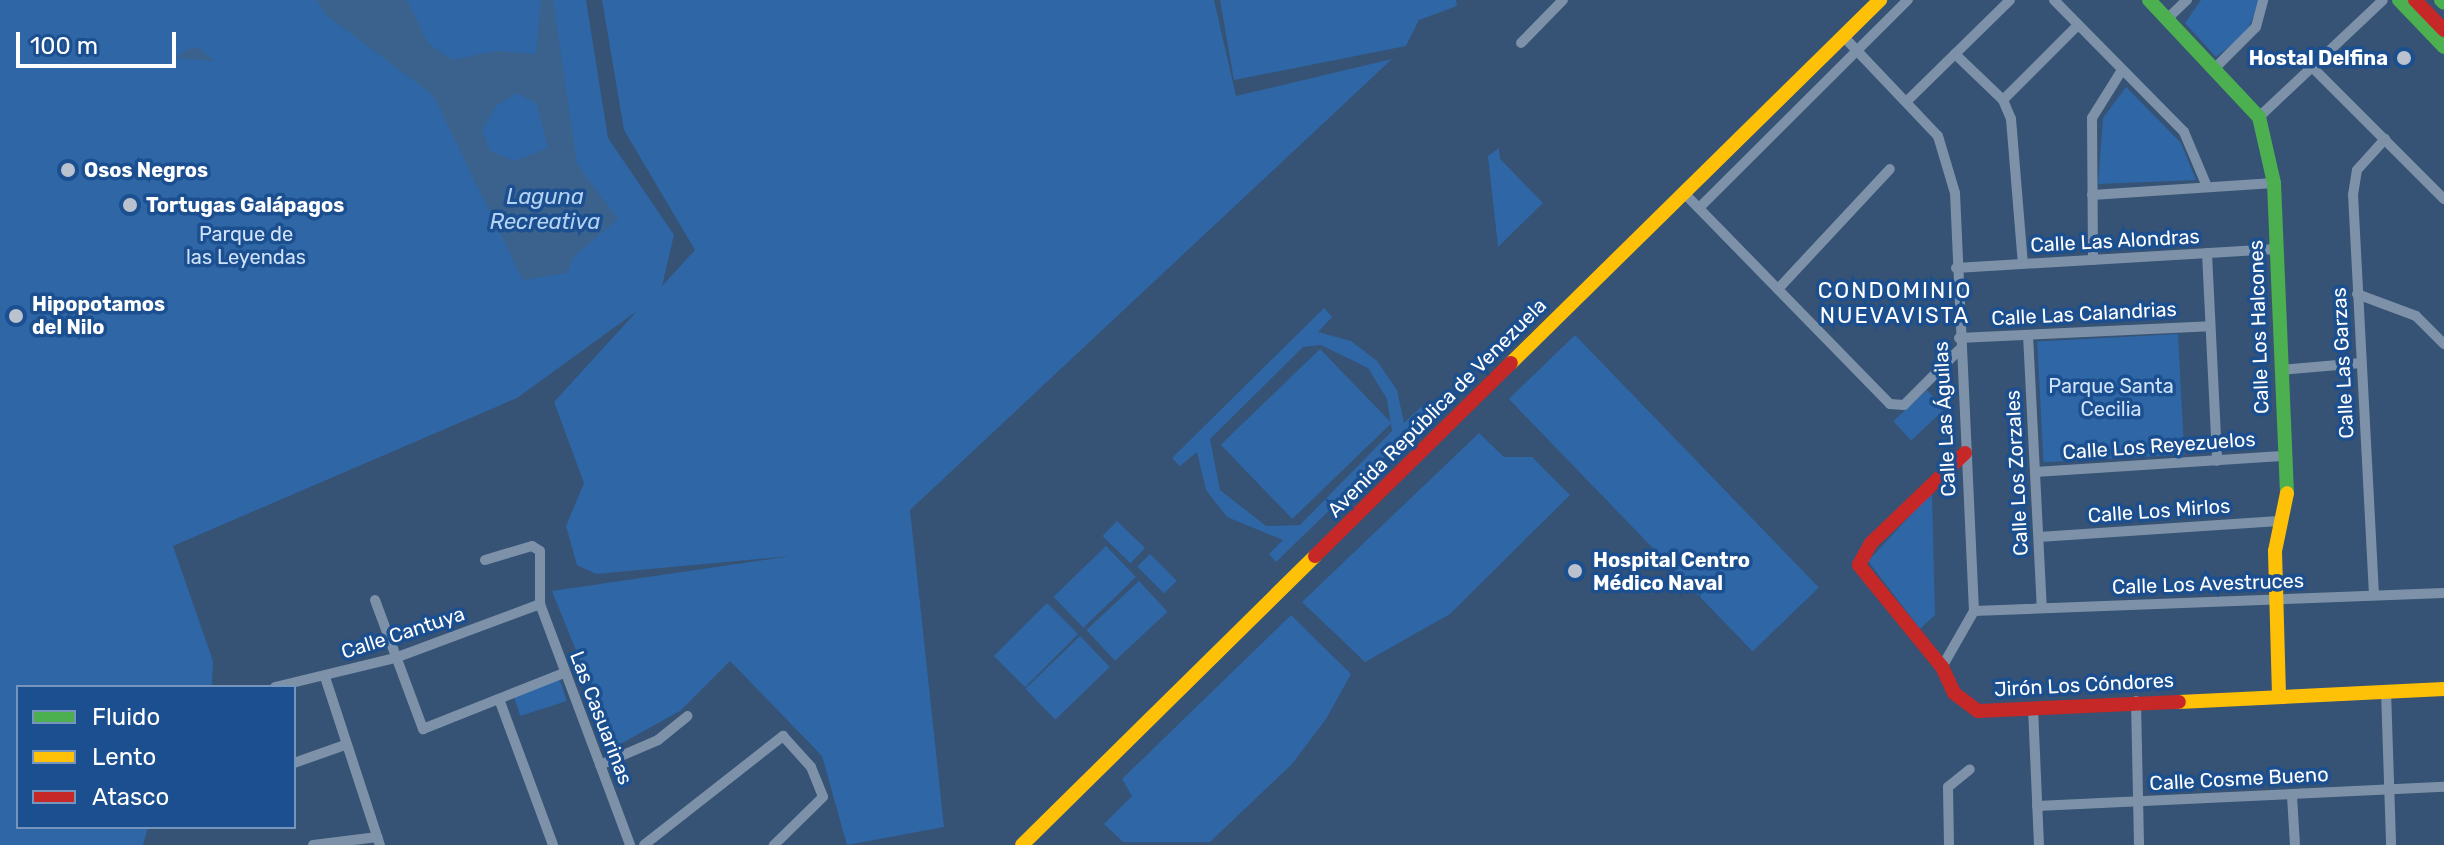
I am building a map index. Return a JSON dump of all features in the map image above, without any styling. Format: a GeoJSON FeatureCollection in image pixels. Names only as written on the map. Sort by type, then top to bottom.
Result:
{"type":"FeatureCollection","features":[{"type":"Feature","properties":{"kind":"street"},"geometry":{"type":"LineString","coordinates":[[1521,43],[1563,0]]}},
{"type":"Feature","properties":{"kind":"street","name":"Avenida República de Venezuela"},"geometry":{"type":"LineString","coordinates":[[1022,845],[1880,0]]}},
{"type":"Feature","properties":{"kind":"street"},"geometry":{"type":"LineString","coordinates":[[1699,208],[1908,0]]}},
{"type":"Feature","properties":{"kind":"street"},"geometry":{"type":"LineString","coordinates":[[1907,101],[2010,0]]}},
{"type":"Feature","properties":{"kind":"street"},"geometry":{"type":"LineString","coordinates":[[2054,0],[2184,132],[2206,184]]}},
{"type":"Feature","properties":{"kind":"street"},"geometry":{"type":"LineString","coordinates":[[2149,0],[2259,117],[2383,0]]}},
{"type":"Feature","properties":{"kind":"street"},"geometry":{"type":"LineString","coordinates":[[2167,19],[2187,0]]}},
{"type":"Feature","properties":{"kind":"street"},"geometry":{"type":"LineString","coordinates":[[2214,69],[2256,27],[2263,0]]}},
{"type":"Feature","properties":{"kind":"street"},"geometry":{"type":"LineString","coordinates":[[2399,0],[2444,47]]}},
{"type":"Feature","properties":{"kind":"street"},"geometry":{"type":"LineString","coordinates":[[2415,0],[2444,30]]}},
{"type":"Feature","properties":{"kind":"street"},"geometry":{"type":"LineString","coordinates":[[2003,100],[2078,25]]}},
{"type":"Feature","properties":{"kind":"street","name":"Calle Las Águilas"},"geometry":{"type":"LineString","coordinates":[[1843,36],[1907,101],[1945,150],[1955,193],[1959,344],[1974,611]]}},
{"type":"Feature","properties":{"kind":"street"},"geometry":{"type":"LineString","coordinates":[[1955,54],[2003,100],[2020,161],[2023,264]]}},
{"type":"Feature","properties":{"kind":"street"},"geometry":{"type":"LineString","coordinates":[[2312,67],[2444,199]]}},
{"type":"Feature","properties":{"kind":"street"},"geometry":{"type":"LineString","coordinates":[[2093,260],[2092,118],[2122,70]]}},
{"type":"Feature","properties":{"kind":"street","name":"Calle Los Halcones"},"geometry":{"type":"LineString","coordinates":[[2259,117],[2274,183],[2285,456],[2275,599],[2279,695]]}},
{"type":"Feature","properties":{"kind":"street","name":"Calle Las Garzas"},"geometry":{"type":"LineString","coordinates":[[2374,595],[2357,294],[2357,170],[2385,139]]}},
{"type":"Feature","properties":{"kind":"street"},"geometry":{"type":"LineString","coordinates":[[1778,289],[1890,169]]}},
{"type":"Feature","properties":{"kind":"street"},"geometry":{"type":"LineString","coordinates":[[2092,195],[2206,184],[2274,183]]}},
{"type":"Feature","properties":{"kind":"street"},"geometry":{"type":"LineString","coordinates":[[1684,193],[1897,406],[1959,344]]}},
{"type":"Feature","properties":{"kind":"street","name":"Calle Las Alondras"},"geometry":{"type":"LineString","coordinates":[[1956,268],[2276,249]]}},
{"type":"Feature","properties":{"kind":"street"},"geometry":{"type":"LineString","coordinates":[[2207,253],[2217,461]]}},
{"type":"Feature","properties":{"kind":"street"},"geometry":{"type":"LineString","coordinates":[[2357,294],[2416,316],[2444,344]]}},
{"type":"Feature","properties":{"kind":"street","name":"Calle Las Calandrias"},"geometry":{"type":"LineString","coordinates":[[1959,344],[2028,335],[2210,326]]}},
{"type":"Feature","properties":{"kind":"street","name":"Calle Los Zorzales"},"geometry":{"type":"LineString","coordinates":[[2028,335],[2042,608]]}},
{"type":"Feature","properties":{"kind":"street"},"geometry":{"type":"LineString","coordinates":[[2280,370],[2361,363]]}},
{"type":"Feature","properties":{"kind":"street","name":"Jirón Los Cóndores"},"geometry":{"type":"LineString","coordinates":[[1965,453],[1871,543],[1859,565],[1942,667],[1954,693],[1978,711],[2136,701],[2444,689]]}},
{"type":"Feature","properties":{"kind":"street","name":"Calle Los Reyezuelos"},"geometry":{"type":"LineString","coordinates":[[2035,472],[2285,456]]}},
{"type":"Feature","properties":{"kind":"street","name":"Calle Los Mirlos"},"geometry":{"type":"LineString","coordinates":[[2039,537],[2282,521]]}},
{"type":"Feature","properties":{"kind":"street","name":"Las Casuarinas"},"geometry":{"type":"LineString","coordinates":[[485,560],[538,549],[540,604],[630,845]]}},
{"type":"Feature","properties":{"kind":"street","name":"Calle Los Avestruces"},"geometry":{"type":"LineString","coordinates":[[1974,611],[2444,593]]}},
{"type":"Feature","properties":{"kind":"street"},"geometry":{"type":"LineString","coordinates":[[375,600],[424,729],[564,673]]}},
{"type":"Feature","properties":{"kind":"street","name":"Calle Cantuya"},"geometry":{"type":"LineString","coordinates":[[285,685],[395,658],[540,604]]}},
{"type":"Feature","properties":{"kind":"street"},"geometry":{"type":"LineString","coordinates":[[1942,667],[1974,611]]}},
{"type":"Feature","properties":{"kind":"street"},"geometry":{"type":"LineString","coordinates":[[313,845],[379,841],[325,677]]}},
{"type":"Feature","properties":{"kind":"street"},"geometry":{"type":"LineString","coordinates":[[2386,691],[2391,845]]}},
{"type":"Feature","properties":{"kind":"street"},"geometry":{"type":"LineString","coordinates":[[499,699],[553,845]]}},
{"type":"Feature","properties":{"kind":"street"},"geometry":{"type":"LineString","coordinates":[[2136,701],[2139,845]]}},
{"type":"Feature","properties":{"kind":"street"},"geometry":{"type":"LineString","coordinates":[[2033,708],[2039,845]]}},
{"type":"Feature","properties":{"kind":"street"},"geometry":{"type":"LineString","coordinates":[[600,765],[654,743],[688,716]]}},
{"type":"Feature","properties":{"kind":"street"},"geometry":{"type":"LineString","coordinates":[[644,845],[773,738],[787,737],[803,756],[822,790],[822,804],[774,845]]}},
{"type":"Feature","properties":{"kind":"street"},"geometry":{"type":"LineString","coordinates":[[296,762],[345,745]]}},
{"type":"Feature","properties":{"kind":"street"},"geometry":{"type":"LineString","coordinates":[[1949,845],[1948,787],[1970,769]]}},
{"type":"Feature","properties":{"kind":"street","name":"Calle Cosme Bueno"},"geometry":{"type":"LineString","coordinates":[[2037,806],[2444,787]]}},
{"type":"Feature","properties":{"kind":"street"},"geometry":{"type":"LineString","coordinates":[[2292,796],[2295,845]]}},
{"type":"Feature","properties":{"kind":"green space","name":"Parque de las Leyendas"},"geometry":{"type":"Polygon","coordinates":[[[0,0],[586,0],[608,138],[674,235],[662,286],[695,250],[624,130],[602,0],[1214,0],[1236,96],[1392,59],[910,510],[944,827],[847,845],[822,756],[730,661],[680,711],[615,747],[552,591],[791,556],[596,574],[577,565],[566,526],[584,483],[554,402],[637,311],[517,398],[173,546],[213,661],[212,685],[16,685],[16,829],[147,829],[143,845],[0,845],[0,0]]]}},
{"type":"Feature","properties":{"kind":"green space"},"geometry":{"type":"Polygon","coordinates":[[[1220,0],[1456,0],[1457,6],[1419,20],[1406,46],[1234,80],[1220,0]]]}},
{"type":"Feature","properties":{"kind":"green space"},"geometry":{"type":"Polygon","coordinates":[[[2201,0],[2260,0],[2247,32],[2216,57],[2185,23],[2201,0]]]}},
{"type":"Feature","properties":{"kind":"green space"},"geometry":{"type":"Polygon","coordinates":[[[2126,87],[2181,143],[2196,180],[2098,184],[2103,118],[2126,87]]]}},
{"type":"Feature","properties":{"kind":"green space"},"geometry":{"type":"Polygon","coordinates":[[[1499,148],[1500,159],[1543,203],[1498,247],[1488,156],[1499,148]]]}},
{"type":"Feature","properties":{"kind":"green space"},"geometry":{"type":"Polygon","coordinates":[[[1324,308],[1332,317],[1318,332],[1351,341],[1377,361],[1397,390],[1404,423],[1421,407],[1429,414],[1276,562],[1269,554],[1283,540],[1227,517],[1206,490],[1197,452],[1180,466],[1172,458],[1324,308]],[[1321,345],[1303,347],[1210,439],[1220,490],[1266,526],[1300,525],[1392,431],[1387,399],[1368,368],[1321,345]]]}},
{"type":"Feature","properties":{"kind":"green space","name":"Parque Santa Cecilia"},"geometry":{"type":"Polygon","coordinates":[[[2178,334],[2184,455],[2044,462],[2037,341],[2178,334]]]}},
{"type":"Feature","properties":{"kind":"green space"},"geometry":{"type":"Polygon","coordinates":[[[1575,335],[1819,587],[1753,651],[1509,399],[1575,335]]]}},
{"type":"Feature","properties":{"kind":"green space"},"geometry":{"type":"Polygon","coordinates":[[[1320,349],[1392,423],[1292,519],[1221,445],[1320,349]]]}},
{"type":"Feature","properties":{"kind":"green space"},"geometry":{"type":"Polygon","coordinates":[[[1927,390],[1945,409],[1911,440],[1893,421],[1927,390]]]}},
{"type":"Feature","properties":{"kind":"green space"},"geometry":{"type":"Polygon","coordinates":[[[1479,433],[1504,457],[1532,457],[1570,495],[1450,614],[1365,662],[1302,602],[1479,433]]]}},
{"type":"Feature","properties":{"kind":"green space"},"geometry":{"type":"Polygon","coordinates":[[[1932,492],[1935,615],[1920,629],[1868,561],[1932,492]]]}},
{"type":"Feature","properties":{"kind":"green space"},"geometry":{"type":"Polygon","coordinates":[[[1117,521],[1145,548],[1130,563],[1102,536],[1117,521]]]}},
{"type":"Feature","properties":{"kind":"green space"},"geometry":{"type":"Polygon","coordinates":[[[1106,546],[1136,577],[1083,628],[1053,597],[1106,546]]]}},
{"type":"Feature","properties":{"kind":"green space"},"geometry":{"type":"Polygon","coordinates":[[[1150,554],[1177,581],[1164,594],[1137,567],[1150,554]]]}},
{"type":"Feature","properties":{"kind":"green space"},"geometry":{"type":"Polygon","coordinates":[[[1139,581],[1168,612],[1115,661],[1086,630],[1139,581]]]}},
{"type":"Feature","properties":{"kind":"green space"},"geometry":{"type":"Polygon","coordinates":[[[1047,603],[1078,634],[1025,687],[994,656],[1047,603]]]}},
{"type":"Feature","properties":{"kind":"green space"},"geometry":{"type":"Polygon","coordinates":[[[1291,615],[1351,674],[1326,719],[1292,764],[1210,842],[1123,842],[1104,824],[1132,796],[1122,779],[1291,615]]]}},
{"type":"Feature","properties":{"kind":"green space"},"geometry":{"type":"Polygon","coordinates":[[[1080,636],[1110,667],[1055,720],[1025,689],[1080,636]]]}},
{"type":"Feature","properties":{"kind":"green space"},"geometry":{"type":"Polygon","coordinates":[[[560,680],[567,701],[520,716],[513,695],[560,680]]]}},
{"type":"Feature","properties":{"kind":"water","name":"Laguna Recreativa"},"geometry":{"type":"Polygon","coordinates":[[[317,0],[407,0],[428,43],[452,60],[496,51],[536,54],[541,0],[553,0],[577,164],[618,219],[574,256],[567,273],[523,280],[433,95],[326,15],[317,0]],[[517,93],[497,105],[482,130],[490,151],[515,161],[548,148],[537,104],[517,93]]]}},
{"type":"Feature","properties":{"kind":"water"},"geometry":{"type":"Polygon","coordinates":[[[198,47],[214,61],[175,58],[189,49],[198,47]]]}},
{"type":"Feature","properties":{"kind":"traffic: fast"},"geometry":{"type":"LineString","coordinates":[[2149,0],[2259,117],[2274,183],[2287,493]]}},
{"type":"Feature","properties":{"kind":"traffic: fast"},"geometry":{"type":"LineString","coordinates":[[2399,0],[2444,47]]}},
{"type":"Feature","properties":{"kind":"traffic: fast"},"geometry":{"type":"LineString","coordinates":[[2441,0],[2444,3]]}},
{"type":"Feature","properties":{"kind":"traffic: slow"},"geometry":{"type":"LineString","coordinates":[[1511,363],[1880,0]]}},
{"type":"Feature","properties":{"kind":"traffic: slow"},"geometry":{"type":"LineString","coordinates":[[2279,695],[2275,551],[2287,493]]}},
{"type":"Feature","properties":{"kind":"traffic: slow"},"geometry":{"type":"LineString","coordinates":[[1022,845],[1315,556]]}},
{"type":"Feature","properties":{"kind":"traffic: slow"},"geometry":{"type":"LineString","coordinates":[[2179,702],[2444,689]]}},
{"type":"Feature","properties":{"kind":"traffic: jam"},"geometry":{"type":"LineString","coordinates":[[2415,0],[2444,30]]}},
{"type":"Feature","properties":{"kind":"traffic: jam"},"geometry":{"type":"LineString","coordinates":[[1315,556],[1511,363]]}},
{"type":"Feature","properties":{"kind":"traffic: jam"},"geometry":{"type":"LineString","coordinates":[[1965,453],[1871,543],[1859,565],[1942,667],[1954,693],[1978,711],[2179,702]]}},
{"type":"Feature","properties":{"kind":"place","name":"Hostal Delfina"},"geometry":{"type":"Point","coordinates":[2404,58]}},
{"type":"Feature","properties":{"kind":"place","name":"Osos Negros"},"geometry":{"type":"Point","coordinates":[68,170]}},
{"type":"Feature","properties":{"kind":"place","name":"Tortugas Galápagos"},"geometry":{"type":"Point","coordinates":[130,205]}},
{"type":"Feature","properties":{"kind":"place","name":"Hipopotamos del Nilo"},"geometry":{"type":"Point","coordinates":[16,316]}},
{"type":"Feature","properties":{"kind":"place","name":"Hospital Centro Médico Naval"},"geometry":{"type":"Point","coordinates":[1575,571]}},
{"type":"Feature","properties":{"kind":"district","name":"CONDOMINIO NUEVAVISTA"},"geometry":{"type":"Point","coordinates":[1895,302]}}]}
